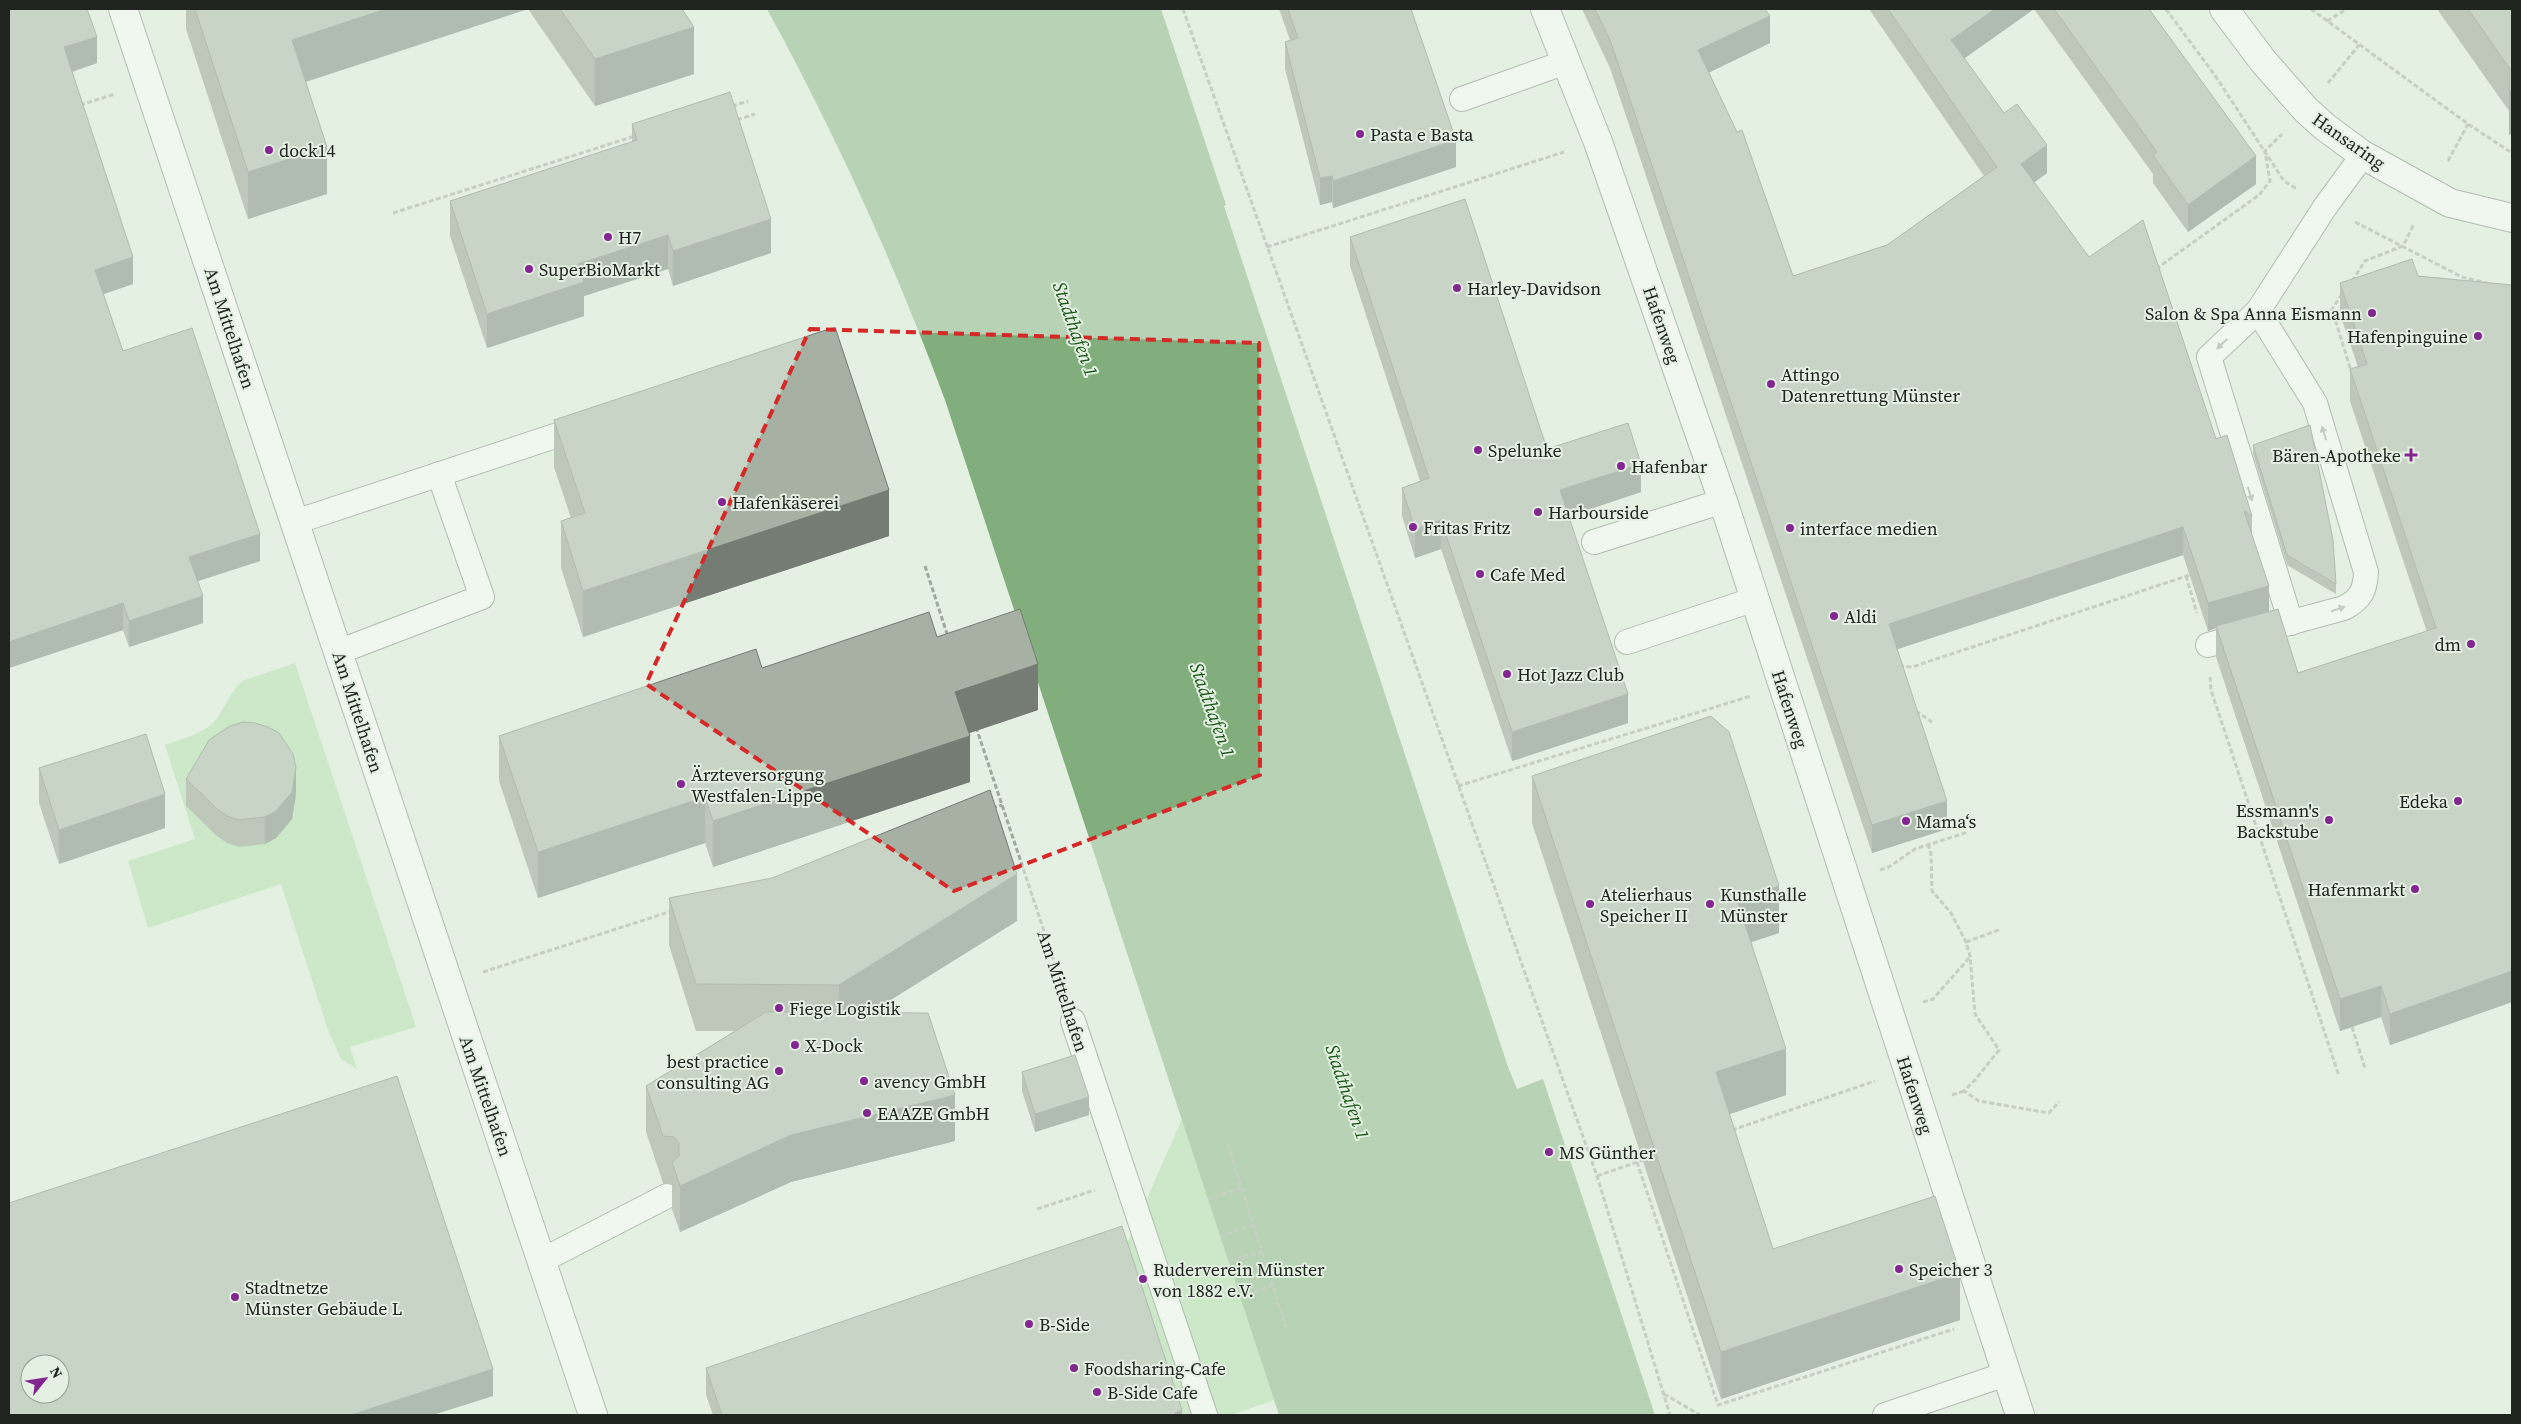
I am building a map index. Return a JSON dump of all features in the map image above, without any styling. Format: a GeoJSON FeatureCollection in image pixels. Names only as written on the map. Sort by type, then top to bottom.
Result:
{"type":"FeatureCollection","features":[{"type":"Feature","properties":{"kind":"street","name":"Am Mittelhafen"},"geometry":{"type":"LineString","coordinates":[[123,9],[593,1415]]}},
{"type":"Feature","properties":{"kind":"street","name":"Hafenweg"},"geometry":{"type":"LineString","coordinates":[[1545,9],[1598,142],[1723,501],[1906,1070],[1945,1219],[1988,1318],[2020,1415]]}},
{"type":"Feature","properties":{"kind":"street","name":"Hansaring"},"geometry":{"type":"LineString","coordinates":[[2224,9],[2258,55],[2306,110],[2363,155],[2450,203],[2512,218]]}},
{"type":"Feature","properties":{"kind":"lane"},"geometry":{"type":"LineString","coordinates":[[1462,99],[1566,62]]}},
{"type":"Feature","properties":{"kind":"lane"},"geometry":{"type":"LineString","coordinates":[[2291,624],[2208,357],[2258,311],[2325,207],[2363,155]]}},
{"type":"Feature","properties":{"kind":"lane"},"geometry":{"type":"LineString","coordinates":[[2208,645],[2291,624],[2344,608],[2355,602],[2363,594],[2366,572],[2315,403],[2258,311]]}},
{"type":"Feature","properties":{"kind":"lane"},"geometry":{"type":"LineString","coordinates":[[294,522],[607,419]]}},
{"type":"Feature","properties":{"kind":"lane"},"geometry":{"type":"LineString","coordinates":[[338,652],[482,597],[439,474]]}},
{"type":"Feature","properties":{"kind":"lane"},"geometry":{"type":"LineString","coordinates":[[1594,542],[1723,501]]}},
{"type":"Feature","properties":{"kind":"lane"},"geometry":{"type":"LineString","coordinates":[[1626,642],[1755,599]]}},
{"type":"Feature","properties":{"kind":"lane","name":"Am Mittelhafen"},"geometry":{"type":"LineString","coordinates":[[1073,1020],[1205,1415]]}},
{"type":"Feature","properties":{"kind":"lane"},"geometry":{"type":"LineString","coordinates":[[541,1261],[667,1196]]}},
{"type":"Feature","properties":{"kind":"lane"},"geometry":{"type":"LineString","coordinates":[[1885,1415],[2006,1374]]}},
{"type":"Feature","properties":{"kind":"path"},"geometry":{"type":"LineString","coordinates":[[1183,9],[1596,1176],[1670,1415]]}},
{"type":"Feature","properties":{"kind":"path"},"geometry":{"type":"LineString","coordinates":[[2311,9],[2468,124],[2512,153]]}},
{"type":"Feature","properties":{"kind":"path"},"geometry":{"type":"LineString","coordinates":[[2327,21],[2347,9]]}},
{"type":"Feature","properties":{"kind":"path"},"geometry":{"type":"LineString","coordinates":[[75,107],[148,83]]}},
{"type":"Feature","properties":{"kind":"path"},"geometry":{"type":"LineString","coordinates":[[724,108],[748,101]]}},
{"type":"Feature","properties":{"kind":"path"},"geometry":{"type":"LineString","coordinates":[[728,123],[755,114]]}},
{"type":"Feature","properties":{"kind":"path"},"geometry":{"type":"LineString","coordinates":[[393,213],[640,135]]}},
{"type":"Feature","properties":{"kind":"path"},"geometry":{"type":"LineString","coordinates":[[1267,247],[1598,142]]}},
{"type":"Feature","properties":{"kind":"path"},"geometry":{"type":"LineString","coordinates":[[572,156],[578,160]]}},
{"type":"Feature","properties":{"kind":"path"},"geometry":{"type":"LineString","coordinates":[[925,566],[948,640]]}},
{"type":"Feature","properties":{"kind":"path"},"geometry":{"type":"LineString","coordinates":[[1894,666],[1912,667],[2202,572]]}},
{"type":"Feature","properties":{"kind":"path"},"geometry":{"type":"LineString","coordinates":[[1896,660],[1894,666],[1897,672]]}},
{"type":"Feature","properties":{"kind":"path"},"geometry":{"type":"LineString","coordinates":[[1458,786],[1783,686]]}},
{"type":"Feature","properties":{"kind":"path"},"geometry":{"type":"LineString","coordinates":[[2211,690],[2339,1076]]}},
{"type":"Feature","properties":{"kind":"path"},"geometry":{"type":"LineString","coordinates":[[1910,707],[1932,722]]}},
{"type":"Feature","properties":{"kind":"path","name":"Am Mittelhafen"},"geometry":{"type":"LineString","coordinates":[[975,722],[1073,1020]]}},
{"type":"Feature","properties":{"kind":"path"},"geometry":{"type":"LineString","coordinates":[[983,811],[1002,805]]}},
{"type":"Feature","properties":{"kind":"path"},"geometry":{"type":"LineString","coordinates":[[1889,867],[1915,849],[1968,832]]}},
{"type":"Feature","properties":{"kind":"path"},"geometry":{"type":"LineString","coordinates":[[1928,844],[1931,854],[1932,891],[1951,913],[1966,942],[1970,956],[1974,1014],[1999,1050],[1976,1080],[1964,1092],[1979,1101],[2049,1114],[2059,1102]]}},
{"type":"Feature","properties":{"kind":"path"},"geometry":{"type":"LineString","coordinates":[[449,983],[674,911]]}},
{"type":"Feature","properties":{"kind":"path"},"geometry":{"type":"LineString","coordinates":[[1966,942],[2001,929]]}},
{"type":"Feature","properties":{"kind":"path"},"geometry":{"type":"LineString","coordinates":[[1933,999],[1970,956]]}},
{"type":"Feature","properties":{"kind":"path"},"geometry":{"type":"LineString","coordinates":[[2352,1027],[2365,1068]]}},
{"type":"Feature","properties":{"kind":"path"},"geometry":{"type":"LineString","coordinates":[[1728,1131],[1906,1070]]}},
{"type":"Feature","properties":{"kind":"path"},"geometry":{"type":"LineString","coordinates":[[1228,1145],[1286,1327]]}},
{"type":"Feature","properties":{"kind":"path"},"geometry":{"type":"LineString","coordinates":[[1596,1176],[1653,1157]]}},
{"type":"Feature","properties":{"kind":"path"},"geometry":{"type":"LineString","coordinates":[[1638,1162],[1718,1405],[1988,1318]]}},
{"type":"Feature","properties":{"kind":"path"},"geometry":{"type":"LineString","coordinates":[[1037,1209],[1126,1180]]}},
{"type":"Feature","properties":{"kind":"path"},"geometry":{"type":"LineString","coordinates":[[1208,1198],[1241,1188]]}},
{"type":"Feature","properties":{"kind":"path"},"geometry":{"type":"LineString","coordinates":[[1220,1236],[1254,1226]]}},
{"type":"Feature","properties":{"kind":"path"},"geometry":{"type":"LineString","coordinates":[[1228,1261],[1262,1252]]}},
{"type":"Feature","properties":{"kind":"path"},"geometry":{"type":"LineString","coordinates":[[1240,1297],[1273,1285]]}},
{"type":"Feature","properties":{"kind":"path"},"geometry":{"type":"LineString","coordinates":[[1664,1394],[1700,1415]]}},
{"type":"Feature","properties":{"kind":"highlighted area"},"geometry":{"type":"Polygon","coordinates":[[[810,329],[1259,343],[1260,775],[954,891],[646,684],[810,329]]]}},
{"type":"Feature","properties":{"kind":"shaded area"},"geometry":{"type":"Polygon","coordinates":[[[295,663],[416,1027],[350,1047],[357,1069],[341,1059],[328,1030],[281,884],[148,928],[128,861],[195,839],[165,745],[198,733],[210,726],[242,681],[295,663]]]}},
{"type":"Feature","properties":{"kind":"shaded area","name":"Ruderverein Münster von 1882 e.V."},"geometry":{"type":"Polygon","coordinates":[[[1182,1119],[1274,1400],[1231,1415],[968,1415],[1122,1255],[1182,1119]]]}},
{"type":"Feature","properties":{"kind":"water","name":"Stadthafen 1"},"geometry":{"type":"Polygon","coordinates":[[[767,9],[1161,9],[1226,205],[1224,206],[1508,1067],[1517,1089],[1543,1079],[1655,1415],[1279,1415],[945,400],[906,300],[863,201],[817,104],[767,9]]]}},
{"type":"Feature","properties":{"kind":"building"},"geometry":{"type":"Polygon","coordinates":[[[9,9],[87,9],[97,37],[64,47],[133,257],[95,270],[123,351],[192,328],[260,534],[189,557],[203,596],[129,621],[123,603],[9,642],[9,9]]]}},
{"type":"Feature","properties":{"kind":"building"},"geometry":{"type":"Polygon","coordinates":[[[195,9],[386,9],[292,40],[327,147],[248,172],[195,9]]]}},
{"type":"Feature","properties":{"kind":"building"},"geometry":{"type":"Polygon","coordinates":[[[560,9],[682,9],[694,27],[595,59],[560,9]]]}},
{"type":"Feature","properties":{"kind":"building"},"geometry":{"type":"Polygon","coordinates":[[[1288,9],[1411,9],[1456,140],[1333,181],[1332,176],[1320,178],[1285,42],[1298,38],[1288,9]]]}},
{"type":"Feature","properties":{"kind":"building"},"geometry":{"type":"Polygon","coordinates":[[[1595,9],[1765,9],[1770,16],[1698,50],[1737,132],[1742,130],[1793,276],[1887,245],[1997,167],[1888,9],[1995,9],[1951,40],[2004,113],[2017,104],[2047,145],[2021,164],[2089,257],[2143,220],[2216,439],[2227,435],[2252,516],[2244,511],[2269,586],[2208,603],[2183,527],[1889,624],[1947,801],[1872,825],[1610,40],[1595,9]]]}},
{"type":"Feature","properties":{"kind":"building"},"geometry":{"type":"Polygon","coordinates":[[[2054,9],[2149,9],[2256,156],[2188,205],[2153,155],[2157,152],[2054,9]]]}},
{"type":"Feature","properties":{"kind":"building"},"geometry":{"type":"Polygon","coordinates":[[[2468,9],[2512,9],[2512,90],[2509,91],[2510,69],[2468,9]]]}},
{"type":"Feature","properties":{"kind":"building","name":"H7"},"geometry":{"type":"Polygon","coordinates":[[[730,92],[771,219],[673,251],[668,235],[578,264],[584,282],[487,314],[450,201],[637,140],[632,124],[730,92]]]}},
{"type":"Feature","properties":{"kind":"building"},"geometry":{"type":"Polygon","coordinates":[[[1465,199],[1547,449],[1628,423],[1641,464],[1560,490],[1628,694],[1512,732],[1441,520],[1415,529],[1402,488],[1429,478],[1350,237],[1465,199]]]}},
{"type":"Feature","properties":{"kind":"building"},"geometry":{"type":"Polygon","coordinates":[[[2412,259],[2418,276],[2512,285],[2512,971],[2390,1014],[2381,986],[2340,999],[2216,626],[2278,609],[2298,673],[2436,628],[2350,369],[2367,364],[2340,283],[2412,259]]]}},
{"type":"Feature","properties":{"kind":"building","name":"Hafenkäserei"},"geometry":{"type":"Polygon","coordinates":[[[835,327],[889,490],[583,591],[561,521],[585,513],[554,420],[835,327]]]}},
{"type":"Feature","properties":{"kind":"building"},"geometry":{"type":"Polygon","coordinates":[[[2310,425],[2333,540],[2336,584],[2287,555],[2253,445],[2310,425]]]}},
{"type":"Feature","properties":{"kind":"building"},"geometry":{"type":"Polygon","coordinates":[[[1020,609],[1038,664],[955,692],[970,736],[713,821],[705,797],[538,852],[499,736],[756,649],[762,668],[929,612],[937,637],[1020,609]]]}},
{"type":"Feature","properties":{"kind":"building"},"geometry":{"type":"Polygon","coordinates":[[[1711,716],[1729,732],[1779,886],[1737,900],[1786,1049],[1716,1072],[1773,1249],[1935,1196],[1960,1273],[1721,1352],[1532,776],[1711,716]]]}},
{"type":"Feature","properties":{"kind":"building"},"geometry":{"type":"Polygon","coordinates":[[[243,722],[255,723],[279,733],[293,754],[296,767],[292,792],[276,811],[265,817],[239,820],[227,816],[217,809],[186,779],[209,740],[230,726],[243,722]]]}},
{"type":"Feature","properties":{"kind":"building"},"geometry":{"type":"Polygon","coordinates":[[[146,734],[165,794],[59,830],[39,768],[146,734]]]}},
{"type":"Feature","properties":{"kind":"building"},"geometry":{"type":"Polygon","coordinates":[[[990,790],[1017,874],[839,985],[696,984],[669,898],[772,878],[990,790]]]}},
{"type":"Feature","properties":{"kind":"building"},"geometry":{"type":"Polygon","coordinates":[[[766,1012],[928,1013],[955,1095],[791,1135],[680,1186],[672,1162],[679,1156],[679,1143],[674,1137],[663,1136],[646,1086],[766,1012]]]}},
{"type":"Feature","properties":{"kind":"building"},"geometry":{"type":"Polygon","coordinates":[[[1075,1055],[1089,1097],[1035,1114],[1022,1072],[1075,1055]]]}},
{"type":"Feature","properties":{"kind":"building","name":"Stadtnetze Münster Gebäude L"},"geometry":{"type":"Polygon","coordinates":[[[397,1076],[493,1369],[351,1415],[9,1415],[9,1203],[397,1076]]]}},
{"type":"Feature","properties":{"kind":"building","name":"B-Side"},"geometry":{"type":"Polygon","coordinates":[[[1122,1226],[1182,1410],[1175,1413],[1175,1415],[722,1415],[706,1368],[1122,1226]]]}},
{"type":"Feature","properties":{"kind":"place","name":"Pasta e Basta"},"geometry":{"type":"Point","coordinates":[1360,134]}},
{"type":"Feature","properties":{"kind":"place","name":"dock14"},"geometry":{"type":"Point","coordinates":[269,150]}},
{"type":"Feature","properties":{"kind":"place","name":"H7"},"geometry":{"type":"Point","coordinates":[608,237]}},
{"type":"Feature","properties":{"kind":"place","name":"SuperBioMarkt"},"geometry":{"type":"Point","coordinates":[529,269]}},
{"type":"Feature","properties":{"kind":"place","name":"Harley-Davidson"},"geometry":{"type":"Point","coordinates":[1457,288]}},
{"type":"Feature","properties":{"kind":"place","name":"Salon & Spa Anna Eismann"},"geometry":{"type":"Point","coordinates":[2372,313]}},
{"type":"Feature","properties":{"kind":"place","name":"Hafenpinguine"},"geometry":{"type":"Point","coordinates":[2478,336]}},
{"type":"Feature","properties":{"kind":"place","name":"Attingo Datenrettung Münster"},"geometry":{"type":"Point","coordinates":[1771,384]}},
{"type":"Feature","properties":{"kind":"place","name":"Spelunke"},"geometry":{"type":"Point","coordinates":[1478,450]}},
{"type":"Feature","properties":{"kind":"place","name":"Bären-Apotheke"},"geometry":{"type":"Point","coordinates":[2411,455]}},
{"type":"Feature","properties":{"kind":"place","name":"Hafenbar"},"geometry":{"type":"Point","coordinates":[1621,466]}},
{"type":"Feature","properties":{"kind":"place","name":"Hafenkäserei"},"geometry":{"type":"Point","coordinates":[722,502]}},
{"type":"Feature","properties":{"kind":"place","name":"Harbourside"},"geometry":{"type":"Point","coordinates":[1538,512]}},
{"type":"Feature","properties":{"kind":"place","name":"Fritas Fritz"},"geometry":{"type":"Point","coordinates":[1413,527]}},
{"type":"Feature","properties":{"kind":"place","name":"interface medien"},"geometry":{"type":"Point","coordinates":[1790,528]}},
{"type":"Feature","properties":{"kind":"place","name":"Cafe Med"},"geometry":{"type":"Point","coordinates":[1480,574]}},
{"type":"Feature","properties":{"kind":"place","name":"Aldi"},"geometry":{"type":"Point","coordinates":[1834,616]}},
{"type":"Feature","properties":{"kind":"place","name":"dm"},"geometry":{"type":"Point","coordinates":[2471,644]}},
{"type":"Feature","properties":{"kind":"place","name":"Hot Jazz Club"},"geometry":{"type":"Point","coordinates":[1507,674]}},
{"type":"Feature","properties":{"kind":"place","name":"Ärzteversorgung Westfalen-Lippe"},"geometry":{"type":"Point","coordinates":[681,784]}},
{"type":"Feature","properties":{"kind":"place","name":"Edeka"},"geometry":{"type":"Point","coordinates":[2458,801]}},
{"type":"Feature","properties":{"kind":"place","name":"Essmann's Backstube"},"geometry":{"type":"Point","coordinates":[2329,820]}},
{"type":"Feature","properties":{"kind":"place","name":"Mama‘s"},"geometry":{"type":"Point","coordinates":[1906,821]}},
{"type":"Feature","properties":{"kind":"place","name":"Hafenmarkt"},"geometry":{"type":"Point","coordinates":[2415,889]}},
{"type":"Feature","properties":{"kind":"place","name":"Atelierhaus Speicher II"},"geometry":{"type":"Point","coordinates":[1590,904]}},
{"type":"Feature","properties":{"kind":"place","name":"Kunsthalle Münster"},"geometry":{"type":"Point","coordinates":[1710,904]}},
{"type":"Feature","properties":{"kind":"place","name":"Fiege Logistik"},"geometry":{"type":"Point","coordinates":[779,1008]}},
{"type":"Feature","properties":{"kind":"place","name":"X-Dock"},"geometry":{"type":"Point","coordinates":[795,1045]}},
{"type":"Feature","properties":{"kind":"place","name":"best practice consulting AG"},"geometry":{"type":"Point","coordinates":[779,1071]}},
{"type":"Feature","properties":{"kind":"place","name":"avency GmbH"},"geometry":{"type":"Point","coordinates":[864,1081]}},
{"type":"Feature","properties":{"kind":"place","name":"EAAZE GmbH"},"geometry":{"type":"Point","coordinates":[867,1113]}},
{"type":"Feature","properties":{"kind":"place","name":"MS Günther"},"geometry":{"type":"Point","coordinates":[1549,1152]}},
{"type":"Feature","properties":{"kind":"place","name":"Speicher 3"},"geometry":{"type":"Point","coordinates":[1899,1269]}},
{"type":"Feature","properties":{"kind":"place","name":"Ruderverein Münster von 1882 e.V."},"geometry":{"type":"Point","coordinates":[1143,1279]}},
{"type":"Feature","properties":{"kind":"place","name":"Stadtnetze Münster Gebäude L"},"geometry":{"type":"Point","coordinates":[235,1297]}},
{"type":"Feature","properties":{"kind":"place","name":"B-Side"},"geometry":{"type":"Point","coordinates":[1029,1324]}},
{"type":"Feature","properties":{"kind":"place","name":"Foodsharing-Cafe"},"geometry":{"type":"Point","coordinates":[1074,1368]}},
{"type":"Feature","properties":{"kind":"place","name":"B-Side Cafe"},"geometry":{"type":"Point","coordinates":[1097,1392]}}]}
